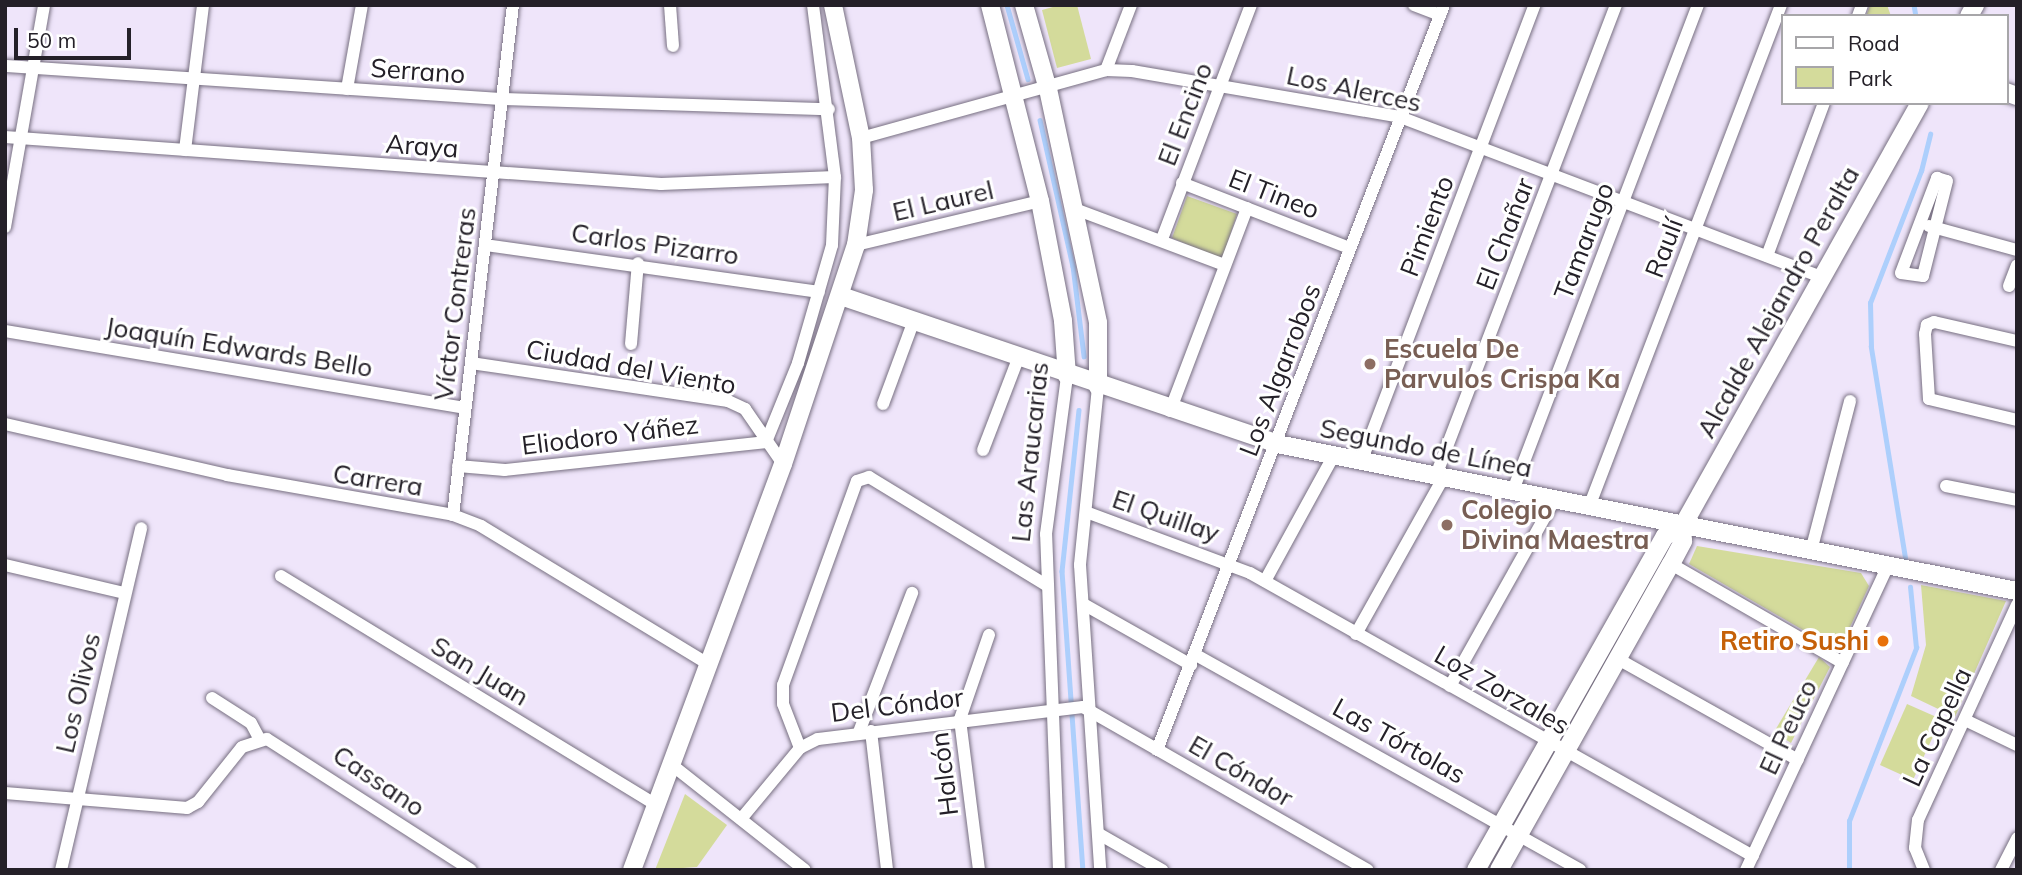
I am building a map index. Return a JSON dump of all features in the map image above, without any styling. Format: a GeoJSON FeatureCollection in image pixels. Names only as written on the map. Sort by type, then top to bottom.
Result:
{"type":"FeatureCollection","features":[{"type":"Feature","properties":{"kind":"street"},"geometry":{"type":"LineString","coordinates":[[5,227],[44,5]]}},
{"type":"Feature","properties":{"kind":"street"},"geometry":{"type":"LineString","coordinates":[[185,150],[203,5]]}},
{"type":"Feature","properties":{"kind":"street"},"geometry":{"type":"LineString","coordinates":[[347,89],[362,5]]}},
{"type":"Feature","properties":{"kind":"street","name":"Víctor Contreras"},"geometry":{"type":"LineString","coordinates":[[453,515],[513,5]]}},
{"type":"Feature","properties":{"kind":"street"},"geometry":{"type":"LineString","coordinates":[[670,5],[673,46]]}},
{"type":"Feature","properties":{"kind":"street"},"geometry":{"type":"LineString","coordinates":[[766,442],[775,429],[832,244],[835,177],[829,109],[813,5]]}},
{"type":"Feature","properties":{"kind":"street"},"geometry":{"type":"LineString","coordinates":[[632,870],[783,464],[856,245],[864,190],[861,138],[833,5]]}},
{"type":"Feature","properties":{"kind":"street","name":"Las Araucarias"},"geometry":{"type":"LineString","coordinates":[[990,5],[1016,97],[1040,201],[1063,321],[1067,376],[1046,534],[1046,585],[1056,709],[1059,870]]}},
{"type":"Feature","properties":{"kind":"street"},"geometry":{"type":"LineString","coordinates":[[1024,5],[1048,89],[1098,323],[1098,387],[1080,565],[1085,605],[1087,710],[1100,870]]}},
{"type":"Feature","properties":{"kind":"street"},"geometry":{"type":"LineString","coordinates":[[1106,70],[1131,5]]}},
{"type":"Feature","properties":{"kind":"street","name":"El Encino"},"geometry":{"type":"LineString","coordinates":[[1162,239],[1251,5]]}},
{"type":"Feature","properties":{"kind":"street"},"geometry":{"type":"LineString","coordinates":[[1415,5],[1442,10]]}},
{"type":"Feature","properties":{"kind":"street","name":"Pimiento"},"geometry":{"type":"LineString","coordinates":[[1361,462],[1535,5]]}},
{"type":"Feature","properties":{"kind":"street","name":"El Chañar"},"geometry":{"type":"LineString","coordinates":[[1356,634],[1439,479],[1616,5]]}},
{"type":"Feature","properties":{"kind":"street","name":"Tamarugo"},"geometry":{"type":"LineString","coordinates":[[1512,493],[1698,5]]}},
{"type":"Feature","properties":{"kind":"street","name":"Raulí"},"geometry":{"type":"LineString","coordinates":[[1589,507],[1781,5]]}},
{"type":"Feature","properties":{"kind":"street","name":"Los Algarrobos"},"geometry":{"type":"LineString","coordinates":[[1157,750],[1442,10]]}},
{"type":"Feature","properties":{"kind":"street","name":"Serrano"},"geometry":{"type":"LineString","coordinates":[[5,66],[502,99],[829,109]]}},
{"type":"Feature","properties":{"kind":"street","name":"Los Alerces"},"geometry":{"type":"LineString","coordinates":[[861,138],[1048,89],[1106,70],[1220,86],[1400,117],[1822,277]]}},
{"type":"Feature","properties":{"kind":"street"},"geometry":{"type":"LineString","coordinates":[[1767,256],[1824,105]]}},
{"type":"Feature","properties":{"kind":"street","name":"Alcalde Alejandro Peralta"},"geometry":{"type":"LineString","coordinates":[[1476,870],[1502,824],[1618,659],[1671,564],[1682,541],[1682,527],[1919,105]]}},
{"type":"Feature","properties":{"kind":"street","name":"Araya"},"geometry":{"type":"LineString","coordinates":[[5,137],[661,184],[835,177]]}},
{"type":"Feature","properties":{"kind":"street"},"geometry":{"type":"LineString","coordinates":[[1937,178],[1947,181],[1923,276],[1901,273],[1919,222],[1937,178]]}},
{"type":"Feature","properties":{"kind":"street","name":"El Tineo"},"geometry":{"type":"LineString","coordinates":[[1182,183],[1350,248]]}},
{"type":"Feature","properties":{"kind":"street","name":"El Laurel"},"geometry":{"type":"LineString","coordinates":[[856,245],[1040,201]]}},
{"type":"Feature","properties":{"kind":"street"},"geometry":{"type":"LineString","coordinates":[[1170,411],[1247,208]]}},
{"type":"Feature","properties":{"kind":"street"},"geometry":{"type":"LineString","coordinates":[[1075,209],[1162,239],[1225,265]]}},
{"type":"Feature","properties":{"kind":"street"},"geometry":{"type":"LineString","coordinates":[[1919,222],[2017,250]]}},
{"type":"Feature","properties":{"kind":"street","name":"Carlos Pizarro"},"geometry":{"type":"LineString","coordinates":[[485,244],[638,263],[819,292]]}},
{"type":"Feature","properties":{"kind":"street"},"geometry":{"type":"LineString","coordinates":[[631,344],[638,263]]}},
{"type":"Feature","properties":{"kind":"street"},"geometry":{"type":"LineString","coordinates":[[2009,286],[2017,265]]}},
{"type":"Feature","properties":{"kind":"street","name":"Segundo de Línea"},"geometry":{"type":"LineString","coordinates":[[841,296],[1098,387],[1277,444],[1439,479],[2017,591]]}},
{"type":"Feature","properties":{"kind":"street"},"geometry":{"type":"LineString","coordinates":[[2017,341],[1934,322],[1925,334],[1929,399],[2017,419]]}},
{"type":"Feature","properties":{"kind":"street"},"geometry":{"type":"LineString","coordinates":[[883,404],[913,323]]}},
{"type":"Feature","properties":{"kind":"street","name":"Joaquín Edwards Bello"},"geometry":{"type":"LineString","coordinates":[[5,331],[465,408]]}},
{"type":"Feature","properties":{"kind":"street"},"geometry":{"type":"LineString","coordinates":[[983,450],[1017,359]]}},
{"type":"Feature","properties":{"kind":"street","name":"Ciudad del Viento"},"geometry":{"type":"LineString","coordinates":[[471,363],[727,401],[745,409],[783,464]]}},
{"type":"Feature","properties":{"kind":"street"},"geometry":{"type":"LineString","coordinates":[[1811,551],[1850,401]]}},
{"type":"Feature","properties":{"kind":"street","name":"Carrera"},"geometry":{"type":"LineString","coordinates":[[5,424],[228,475],[453,515],[481,526],[710,664]]}},
{"type":"Feature","properties":{"kind":"street","name":"Eliodoro Yáñez"},"geometry":{"type":"LineString","coordinates":[[458,466],[517,469],[766,442]]}},
{"type":"Feature","properties":{"kind":"street"},"geometry":{"type":"LineString","coordinates":[[1265,580],[1333,457]]}},
{"type":"Feature","properties":{"kind":"street"},"geometry":{"type":"LineString","coordinates":[[800,748],[783,704],[783,685],[852,490],[862,478],[1046,585]]}},
{"type":"Feature","properties":{"kind":"street"},"geometry":{"type":"LineString","coordinates":[[1945,486],[2017,500]]}},
{"type":"Feature","properties":{"kind":"street"},"geometry":{"type":"LineString","coordinates":[[1450,686],[1554,500]]}},
{"type":"Feature","properties":{"kind":"street","name":"El Quillay"},"geometry":{"type":"LineString","coordinates":[[1086,512],[1230,563]]}},
{"type":"Feature","properties":{"kind":"street","name":"Alcalde Alejandro Peralta"},"geometry":{"type":"LineString","coordinates":[[1499,870],[1519,834],[1556,747],[1665,536],[1682,527]]}},
{"type":"Feature","properties":{"kind":"street","name":"Los Olivos"},"geometry":{"type":"LineString","coordinates":[[61,870],[141,528]]}},
{"type":"Feature","properties":{"kind":"street","name":"Loz Zorzales"},"geometry":{"type":"LineString","coordinates":[[1230,563],[1265,580],[1556,747],[1749,865]]}},
{"type":"Feature","properties":{"kind":"street"},"geometry":{"type":"LineString","coordinates":[[1671,564],[1843,663]]}},
{"type":"Feature","properties":{"kind":"street"},"geometry":{"type":"LineString","coordinates":[[5,565],[124,593]]}},
{"type":"Feature","properties":{"kind":"street","name":"El Peuco"},"geometry":{"type":"LineString","coordinates":[[1749,865],[1888,565]]}},
{"type":"Feature","properties":{"kind":"street","name":"San Juan"},"geometry":{"type":"LineString","coordinates":[[281,576],[656,805]]}},
{"type":"Feature","properties":{"kind":"street"},"geometry":{"type":"LineString","coordinates":[[887,870],[865,731],[912,593]]}},
{"type":"Feature","properties":{"kind":"street","name":"Las Tórtolas"},"geometry":{"type":"LineString","coordinates":[[1085,605],[1502,824],[1580,870]]}},
{"type":"Feature","properties":{"kind":"street","name":"La Capella"},"geometry":{"type":"LineString","coordinates":[[1924,870],[1915,848],[1918,820],[2017,605]]}},
{"type":"Feature","properties":{"kind":"street","name":"Halcón"},"geometry":{"type":"LineString","coordinates":[[979,870],[960,719],[989,635]]}},
{"type":"Feature","properties":{"kind":"street"},"geometry":{"type":"LineString","coordinates":[[1618,659],[1798,760]]}},
{"type":"Feature","properties":{"kind":"street"},"geometry":{"type":"LineString","coordinates":[[5,793],[187,808],[198,802],[242,747],[259,738],[251,723],[212,698]]}},
{"type":"Feature","properties":{"kind":"street","name":"Del Cóndor"},"geometry":{"type":"LineString","coordinates":[[741,819],[800,748],[818,739],[960,719],[1056,709],[1087,710]]}},
{"type":"Feature","properties":{"kind":"street","name":"El Cóndor"},"geometry":{"type":"LineString","coordinates":[[1087,710],[1368,870]]}},
{"type":"Feature","properties":{"kind":"street"},"geometry":{"type":"LineString","coordinates":[[1965,720],[2017,745]]}},
{"type":"Feature","properties":{"kind":"street","name":"Cassano"},"geometry":{"type":"LineString","coordinates":[[259,738],[281,744],[471,870]]}},
{"type":"Feature","properties":{"kind":"street"},"geometry":{"type":"LineString","coordinates":[[672,765],[805,870]]}},
{"type":"Feature","properties":{"kind":"street"},"geometry":{"type":"LineString","coordinates":[[1099,834],[1161,870]]}},
{"type":"Feature","properties":{"kind":"street"},"geometry":{"type":"LineString","coordinates":[[2001,870],[2017,838]]}},
{"type":"Feature","properties":{"kind":"green space"},"geometry":{"type":"Polygon","coordinates":[[[1060,5],[1077,5],[1091,59],[1057,68],[1042,10],[1060,5]]]}},
{"type":"Feature","properties":{"kind":"green space"},"geometry":{"type":"Polygon","coordinates":[[[1870,5],[1887,5],[1890,14],[1867,14],[1870,5]]]}},
{"type":"Feature","properties":{"kind":"green space"},"geometry":{"type":"Polygon","coordinates":[[[1187,196],[1237,214],[1222,259],[1172,238],[1187,196]]]}},
{"type":"Feature","properties":{"kind":"green space"},"geometry":{"type":"Polygon","coordinates":[[[1697,546],[1861,573],[1869,586],[1839,651],[1689,564],[1697,546]]]}},
{"type":"Feature","properties":{"kind":"green space"},"geometry":{"type":"Polygon","coordinates":[[[1921,585],[2006,601],[1955,717],[1911,696],[1926,645],[1921,585]]]}},
{"type":"Feature","properties":{"kind":"green space"},"geometry":{"type":"Polygon","coordinates":[[[1819,657],[1830,667],[1791,743],[1774,732],[1819,657]]]}},
{"type":"Feature","properties":{"kind":"green space"},"geometry":{"type":"Polygon","coordinates":[[[1907,704],[1941,719],[1913,780],[1880,765],[1907,704]]]}},
{"type":"Feature","properties":{"kind":"green space"},"geometry":{"type":"Polygon","coordinates":[[[685,794],[727,825],[697,867],[655,870],[685,794]]]}},
{"type":"Feature","properties":{"kind":"waterway"},"geometry":{"type":"LineString","coordinates":[[1007,5],[1028,79]]}},
{"type":"Feature","properties":{"kind":"waterway"},"geometry":{"type":"LineString","coordinates":[[1914,5],[1916,14]]}},
{"type":"Feature","properties":{"kind":"waterway"},"geometry":{"type":"LineString","coordinates":[[1040,120],[1073,266],[1084,356]]}},
{"type":"Feature","properties":{"kind":"waterway"},"geometry":{"type":"LineString","coordinates":[[1905,558],[1871,347],[1870,303],[1921,171],[1930,134]]}},
{"type":"Feature","properties":{"kind":"waterway"},"geometry":{"type":"LineString","coordinates":[[1079,410],[1062,571],[1083,870]]}},
{"type":"Feature","properties":{"kind":"waterway"},"geometry":{"type":"LineString","coordinates":[[1849,870],[1849,821],[1916,648],[1910,587]]}},
{"type":"Feature","properties":{"kind":"place","name":"Escuela De Parvulos Crispa Ka"},"geometry":{"type":"Point","coordinates":[1370,364]}},
{"type":"Feature","properties":{"kind":"place","name":"Colegio Divina Maestra"},"geometry":{"type":"Point","coordinates":[1447,525]}},
{"type":"Feature","properties":{"kind":"place","name":"Retiro Sushi"},"geometry":{"type":"Point","coordinates":[1883,641]}}]}
